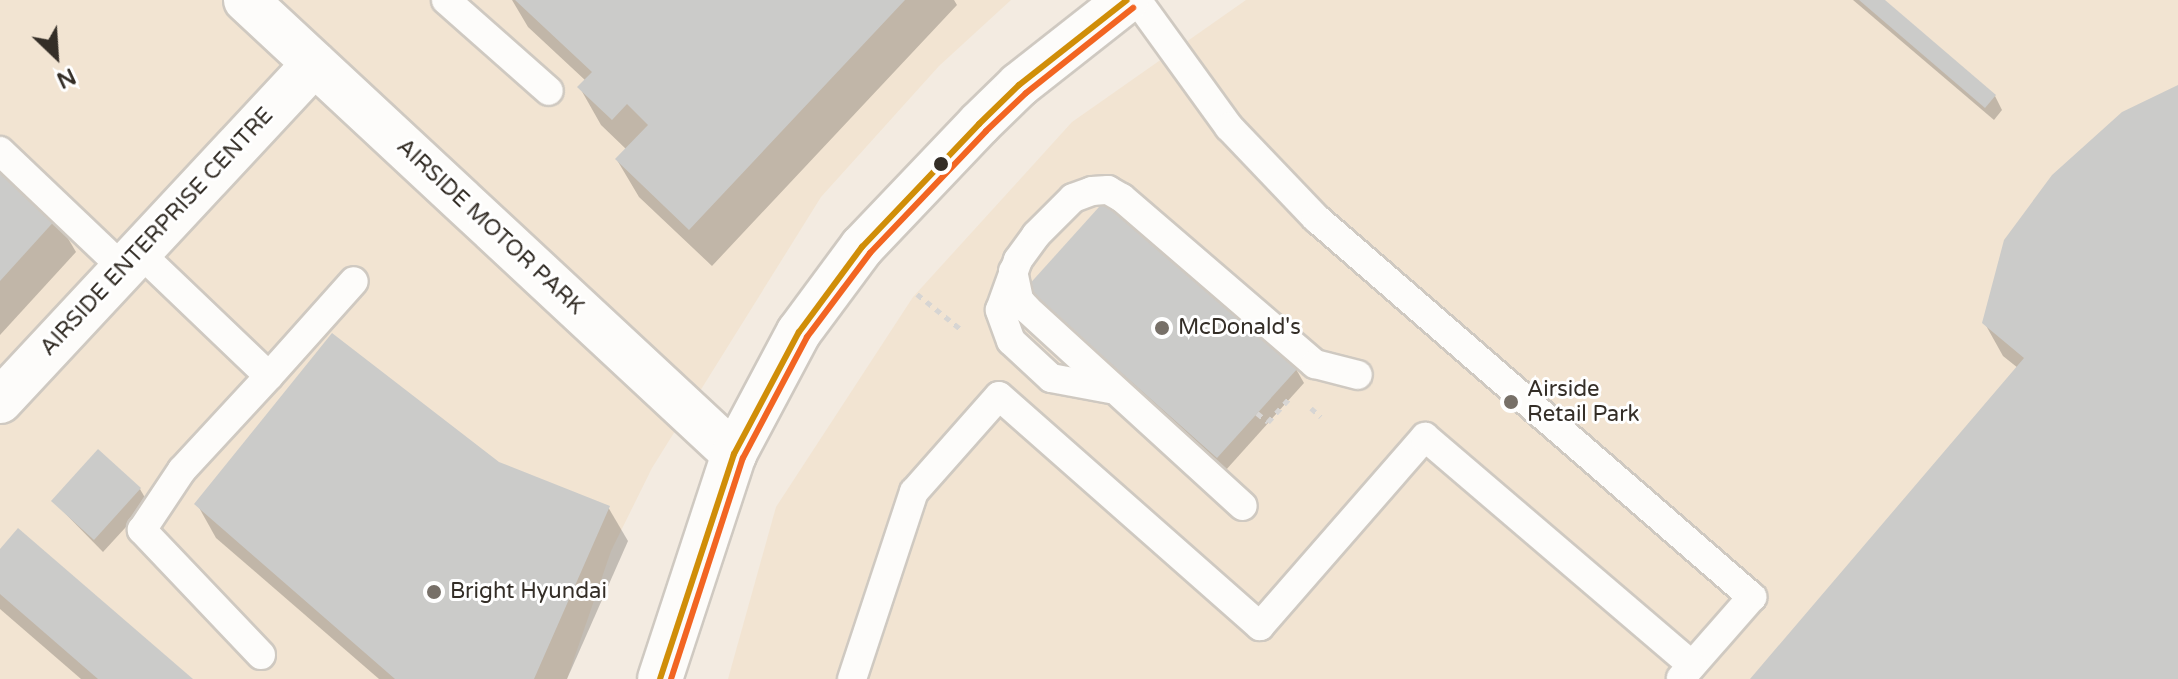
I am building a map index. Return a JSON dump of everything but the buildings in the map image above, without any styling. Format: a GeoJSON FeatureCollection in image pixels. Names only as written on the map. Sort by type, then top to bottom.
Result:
{"type":"FeatureCollection","features":[{"type":"Feature","properties":{"kind":"street","name":"AIRSIDE MOTOR PARK"},"geometry":{"type":"LineString","coordinates":[[246,0],[734,454]]}},
{"type":"Feature","properties":{"kind":"street"},"geometry":{"type":"LineString","coordinates":[[660,679],[734,454],[799,332],[862,247],[1019,85],[1127,0]]}},
{"type":"Feature","properties":{"kind":"street","name":"AIRSIDE ENTERPRISE CENTRE"},"geometry":{"type":"LineString","coordinates":[[0,401],[314,64]]}},
{"type":"Feature","properties":{"kind":"lane"},"geometry":{"type":"LineString","coordinates":[[446,0],[549,91]]}},
{"type":"Feature","properties":{"kind":"lane"},"geometry":{"type":"LineString","coordinates":[[852,679],[914,492],[999,396],[1260,626],[1425,437],[1686,672],[1752,597],[1316,218],[1229,127],[1137,0]]}},
{"type":"Feature","properties":{"kind":"lane"},"geometry":{"type":"LineString","coordinates":[[0,151],[269,376]]}},
{"type":"Feature","properties":{"kind":"lane"},"geometry":{"type":"LineString","coordinates":[[1243,506],[1110,389],[1019,300],[1013,271],[1056,212],[1073,198],[1108,190],[1315,364],[1358,375]]}},
{"type":"Feature","properties":{"kind":"lane"},"geometry":{"type":"LineString","coordinates":[[261,655],[142,530],[182,470],[354,281]]}},
{"type":"Feature","properties":{"kind":"path"},"geometry":{"type":"LineString","coordinates":[[1257,413],[1268,422],[1294,393],[1306,403]]}},
{"type":"Feature","properties":{"kind":"shaded area"},"geometry":{"type":"Polygon","coordinates":[[[0,0],[1011,0],[939,66],[821,197],[652,468],[611,551],[567,679],[0,679],[0,0]]]}},
{"type":"Feature","properties":{"kind":"shaded area","name":"Airside Retail Park"},"geometry":{"type":"Polygon","coordinates":[[[1246,0],[2178,0],[2178,679],[728,679],[776,507],[913,297],[1072,122],[1246,0]]]}},
{"type":"Feature","properties":{"kind":"transit line"},"geometry":{"type":"LineString","coordinates":[[660,679],[734,454],[799,332],[862,247],[979,124],[1019,85],[1127,0]]}},
{"type":"Feature","properties":{"kind":"transit line"},"geometry":{"type":"LineString","coordinates":[[671,679],[743,458],[807,337],[870,253],[986,131],[1026,93],[1133,8]]}},
{"type":"Feature","properties":{"kind":"place","name":"McDonald's"},"geometry":{"type":"Point","coordinates":[1162,328]}},
{"type":"Feature","properties":{"kind":"place","name":"Airside Retail Park"},"geometry":{"type":"Point","coordinates":[1511,402]}},
{"type":"Feature","properties":{"kind":"place","name":"Bright Hyundai"},"geometry":{"type":"Point","coordinates":[434,592]}}]}
